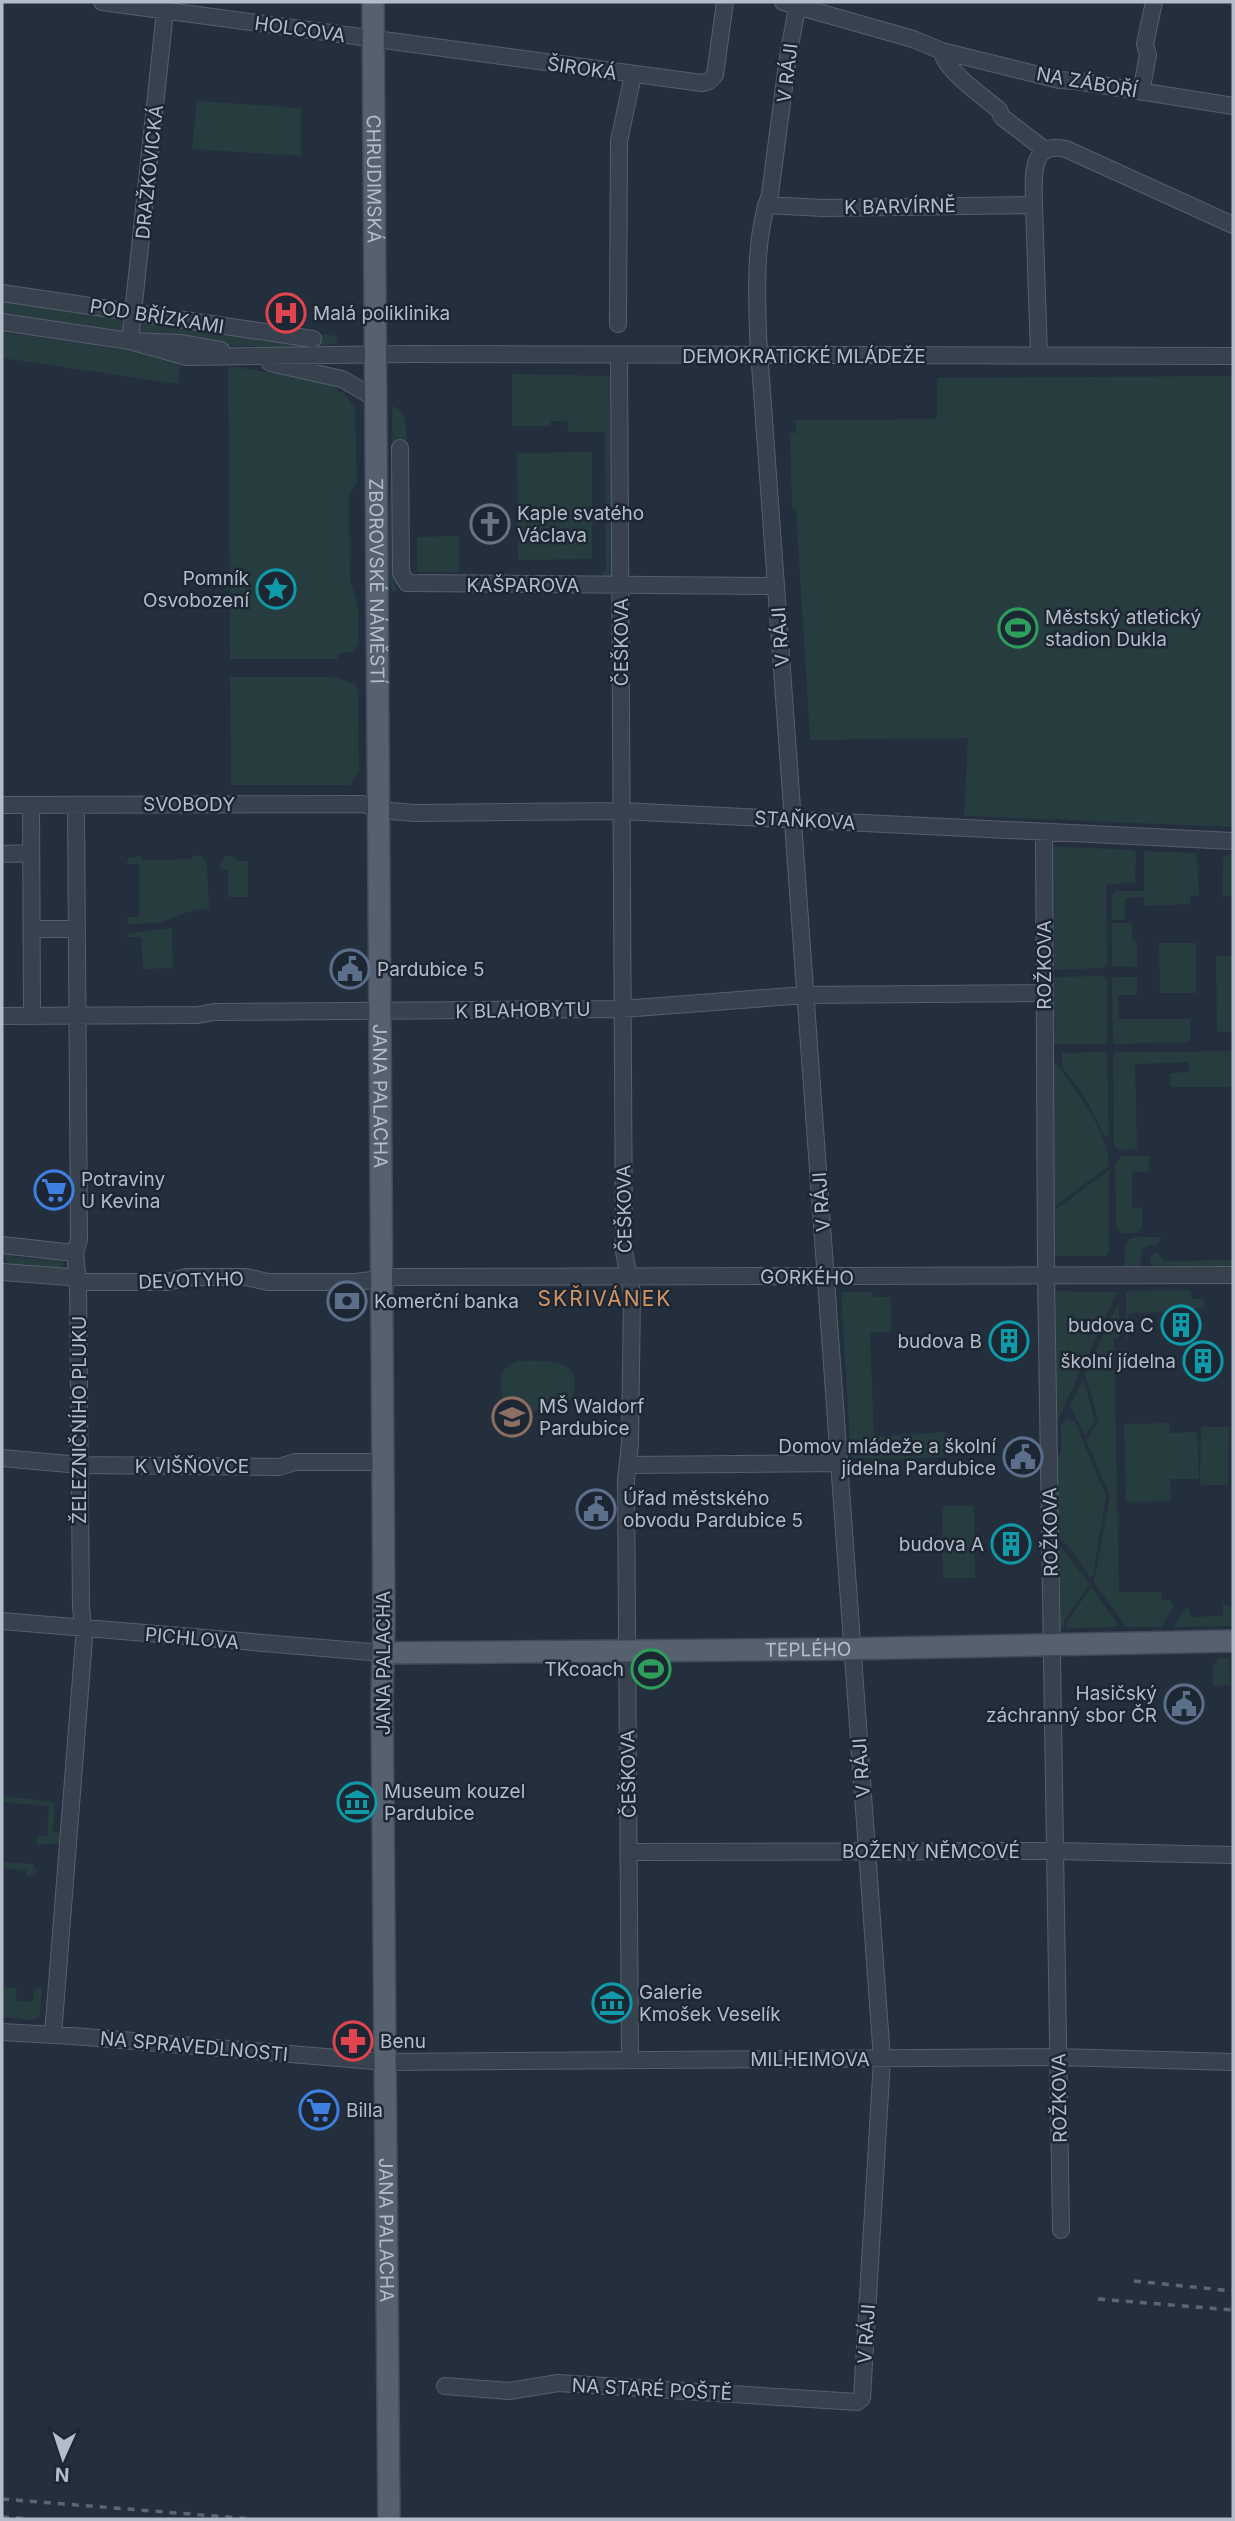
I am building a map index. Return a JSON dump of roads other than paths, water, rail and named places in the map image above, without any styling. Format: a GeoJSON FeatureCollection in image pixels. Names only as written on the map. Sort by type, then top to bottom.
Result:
{"type":"FeatureCollection","features":[{"type":"Feature","properties":{"kind":"main road","name":"CHRUDIMSKÁ"},"geometry":{"type":"LineString","coordinates":[[373,2],[375,355]]}},
{"type":"Feature","properties":{"kind":"main road","name":"ZBOROVSKÉ NÁMĚSTÍ"},"geometry":{"type":"LineString","coordinates":[[375,355],[377,808]]}},
{"type":"Feature","properties":{"kind":"main road","name":"JANA PALACHA"},"geometry":{"type":"LineString","coordinates":[[377,808],[389,2519]]}},
{"type":"Feature","properties":{"kind":"main road","name":"TEPLÉHO"},"geometry":{"type":"LineString","coordinates":[[383,1653],[853,1649],[1233,1641]]}},
{"type":"Feature","properties":{"kind":"street","name":"HOLCOVA"},"geometry":{"type":"LineString","coordinates":[[102,2],[166,6],[373,39]]}},
{"type":"Feature","properties":{"kind":"street","name":"ŠIROKÁ"},"geometry":{"type":"LineString","coordinates":[[373,39],[702,83],[713,79],[725,2]]}},
{"type":"Feature","properties":{"kind":"street"},"geometry":{"type":"LineString","coordinates":[[1142,92],[1149,55],[1145,44],[1154,2]]}},
{"type":"Feature","properties":{"kind":"street","name":"NA ZÁBOŘÍ"},"geometry":{"type":"LineString","coordinates":[[793,3],[913,39],[942,51],[1059,80],[1076,80],[1233,106]]}},
{"type":"Feature","properties":{"kind":"street","name":"V RÁJI"},"geometry":{"type":"LineString","coordinates":[[793,3],[770,194],[766,205],[757,271],[759,355],[882,2059],[860,2401]]}},
{"type":"Feature","properties":{"kind":"street","name":"DRAŽKOVICKÁ"},"geometry":{"type":"LineString","coordinates":[[130,341],[166,6]]}},
{"type":"Feature","properties":{"kind":"street"},"geometry":{"type":"LineString","coordinates":[[942,51],[943,59],[953,70],[999,110],[1002,117],[1045,150]]}},
{"type":"Feature","properties":{"kind":"street"},"geometry":{"type":"LineString","coordinates":[[618,324],[618,150],[633,75]]}},
{"type":"Feature","properties":{"kind":"street"},"geometry":{"type":"LineString","coordinates":[[1039,356],[1034,167],[1045,150],[1054,147],[1066,149],[1233,225]]}},
{"type":"Feature","properties":{"kind":"street","name":"K BARVÍRNĚ"},"geometry":{"type":"LineString","coordinates":[[766,205],[823,208],[1034,205]]}},
{"type":"Feature","properties":{"kind":"street","name":"POD BŘÍZKAMI"},"geometry":{"type":"LineString","coordinates":[[2,293],[313,339]]}},
{"type":"Feature","properties":{"kind":"street","name":"POD BŘÍZKAMI"},"geometry":{"type":"LineString","coordinates":[[2,322],[130,341],[215,348],[241,357],[342,379],[375,398]]}},
{"type":"Feature","properties":{"kind":"street","name":"POD BŘÍZKAMI"},"geometry":{"type":"LineString","coordinates":[[241,357],[375,355]]}},
{"type":"Feature","properties":{"kind":"street","name":"DEMOKRATICKÉ MLÁDEŽE"},"geometry":{"type":"LineString","coordinates":[[375,355],[1233,356]]}},
{"type":"Feature","properties":{"kind":"street","name":"ČEŠKOVA"},"geometry":{"type":"LineString","coordinates":[[619,356],[624,1251],[632,1294],[629,1465],[626,1480],[630,2060]]}},
{"type":"Feature","properties":{"kind":"street","name":"KAŠPAROVA"},"geometry":{"type":"LineString","coordinates":[[400,448],[401,573],[407,583],[776,586]]}},
{"type":"Feature","properties":{"kind":"street","name":"SVOBODY"},"geometry":{"type":"LineString","coordinates":[[2,805],[362,804],[377,808]]}},
{"type":"Feature","properties":{"kind":"street"},"geometry":{"type":"LineString","coordinates":[[31,805],[32,1015]]}},
{"type":"Feature","properties":{"kind":"street","name":"ŽELEZNIČNÍHO PLUKU"},"geometry":{"type":"LineString","coordinates":[[53,2035],[83,1629],[80,1606],[78,1284],[75,1252],[79,1239],[76,805]]}},
{"type":"Feature","properties":{"kind":"street","name":"STAŇKOVA"},"geometry":{"type":"LineString","coordinates":[[377,808],[416,813],[621,811],[1233,841]]}},
{"type":"Feature","properties":{"kind":"street","name":"ROŽKOVA"},"geometry":{"type":"LineString","coordinates":[[1044,833],[1046,1276],[1061,2230]]}},
{"type":"Feature","properties":{"kind":"street"},"geometry":{"type":"LineString","coordinates":[[2,853],[31,853]]}},
{"type":"Feature","properties":{"kind":"street"},"geometry":{"type":"LineString","coordinates":[[32,929],[77,929]]}},
{"type":"Feature","properties":{"kind":"street","name":"K BLAHOBYTU"},"geometry":{"type":"LineString","coordinates":[[2,1016],[622,1009],[805,995],[1044,993]]}},
{"type":"Feature","properties":{"kind":"street"},"geometry":{"type":"LineString","coordinates":[[2,1245],[75,1252]]}},
{"type":"Feature","properties":{"kind":"street","name":"DEVOTYHO"},"geometry":{"type":"LineString","coordinates":[[2,1272],[70,1277],[78,1284],[168,1282],[189,1277],[246,1277],[268,1282],[361,1282],[380,1279]]}},
{"type":"Feature","properties":{"kind":"street","name":"GORKÉHO"},"geometry":{"type":"LineString","coordinates":[[380,1279],[1233,1275]]}},
{"type":"Feature","properties":{"kind":"street","name":"K VIŠŇOVCE"},"geometry":{"type":"LineString","coordinates":[[2,1458],[80,1465],[279,1467],[295,1462],[382,1462]]}},
{"type":"Feature","properties":{"kind":"street"},"geometry":{"type":"LineString","coordinates":[[629,1465],[839,1464]]}},
{"type":"Feature","properties":{"kind":"street","name":"PICHLOVA"},"geometry":{"type":"LineString","coordinates":[[2,1621],[383,1653]]}},
{"type":"Feature","properties":{"kind":"street","name":"BOŽENY NĚMCOVÉ"},"geometry":{"type":"LineString","coordinates":[[629,1852],[1055,1851],[1233,1855]]}},
{"type":"Feature","properties":{"kind":"street","name":"NA SPRAVEDLNOSTI"},"geometry":{"type":"LineString","coordinates":[[2,2032],[386,2062]]}},
{"type":"Feature","properties":{"kind":"street","name":"MILHEIMOVA"},"geometry":{"type":"LineString","coordinates":[[386,2062],[1058,2057],[1233,2062]]}},
{"type":"Feature","properties":{"kind":"street","name":"NA STARÉ POŠTĚ"},"geometry":{"type":"LineString","coordinates":[[445,2386],[509,2391],[558,2383],[860,2401]]}},
{"type":"Feature","properties":{"kind":"railway"},"geometry":{"type":"LineString","coordinates":[[1134,2281],[1233,2291]]}},
{"type":"Feature","properties":{"kind":"railway"},"geometry":{"type":"LineString","coordinates":[[1098,2299],[1233,2310]]}},
{"type":"Feature","properties":{"kind":"railway"},"geometry":{"type":"LineString","coordinates":[[2,2499],[252,2519]]}},
{"type":"Feature","properties":{"kind":"railway"},"geometry":{"type":"LineString","coordinates":[[2,2517],[31,2519]]}},
{"type":"Feature","properties":{"kind":"place","name":"Malá poliklinika"},"geometry":{"type":"Point","coordinates":[286,313]}},
{"type":"Feature","properties":{"kind":"place","name":"Kaple svatého Václava"},"geometry":{"type":"Point","coordinates":[490,524]}},
{"type":"Feature","properties":{"kind":"place","name":"Pomník Osvobození"},"geometry":{"type":"Point","coordinates":[276,589]}},
{"type":"Feature","properties":{"kind":"place","name":"Městský atletický stadion Dukla"},"geometry":{"type":"Point","coordinates":[1018,628]}},
{"type":"Feature","properties":{"kind":"place","name":"Pardubice 5"},"geometry":{"type":"Point","coordinates":[350,969]}},
{"type":"Feature","properties":{"kind":"place","name":"Potraviny U Kevina"},"geometry":{"type":"Point","coordinates":[54,1190]}},
{"type":"Feature","properties":{"kind":"place","name":"Komerční banka"},"geometry":{"type":"Point","coordinates":[347,1301]}},
{"type":"Feature","properties":{"kind":"place","name":"budova C"},"geometry":{"type":"Point","coordinates":[1181,1325]}},
{"type":"Feature","properties":{"kind":"place","name":"budova B"},"geometry":{"type":"Point","coordinates":[1009,1341]}},
{"type":"Feature","properties":{"kind":"place","name":"školní jídelna"},"geometry":{"type":"Point","coordinates":[1203,1361]}},
{"type":"Feature","properties":{"kind":"place","name":"MŠ Waldorf Pardubice"},"geometry":{"type":"Point","coordinates":[512,1417]}},
{"type":"Feature","properties":{"kind":"place","name":"Domov mládeže a školní jídelna Pardubice"},"geometry":{"type":"Point","coordinates":[1023,1457]}},
{"type":"Feature","properties":{"kind":"place","name":"Úřad městského obvodu Pardubice 5"},"geometry":{"type":"Point","coordinates":[596,1509]}},
{"type":"Feature","properties":{"kind":"place","name":"budova A"},"geometry":{"type":"Point","coordinates":[1011,1544]}},
{"type":"Feature","properties":{"kind":"place","name":"TKcoach"},"geometry":{"type":"Point","coordinates":[651,1669]}},
{"type":"Feature","properties":{"kind":"place","name":"Hasičský záchranný sbor ČR"},"geometry":{"type":"Point","coordinates":[1184,1704]}},
{"type":"Feature","properties":{"kind":"place","name":"Museum kouzel Pardubice"},"geometry":{"type":"Point","coordinates":[357,1802]}},
{"type":"Feature","properties":{"kind":"place","name":"Galerie Kmošek Veselík"},"geometry":{"type":"Point","coordinates":[612,2003]}},
{"type":"Feature","properties":{"kind":"place","name":"Benu"},"geometry":{"type":"Point","coordinates":[353,2041]}},
{"type":"Feature","properties":{"kind":"place","name":"Billa"},"geometry":{"type":"Point","coordinates":[319,2110]}},
{"type":"Feature","properties":{"kind":"district","name":"SKŘIVÁNEK"},"geometry":{"type":"Point","coordinates":[605,1299]}}]}
